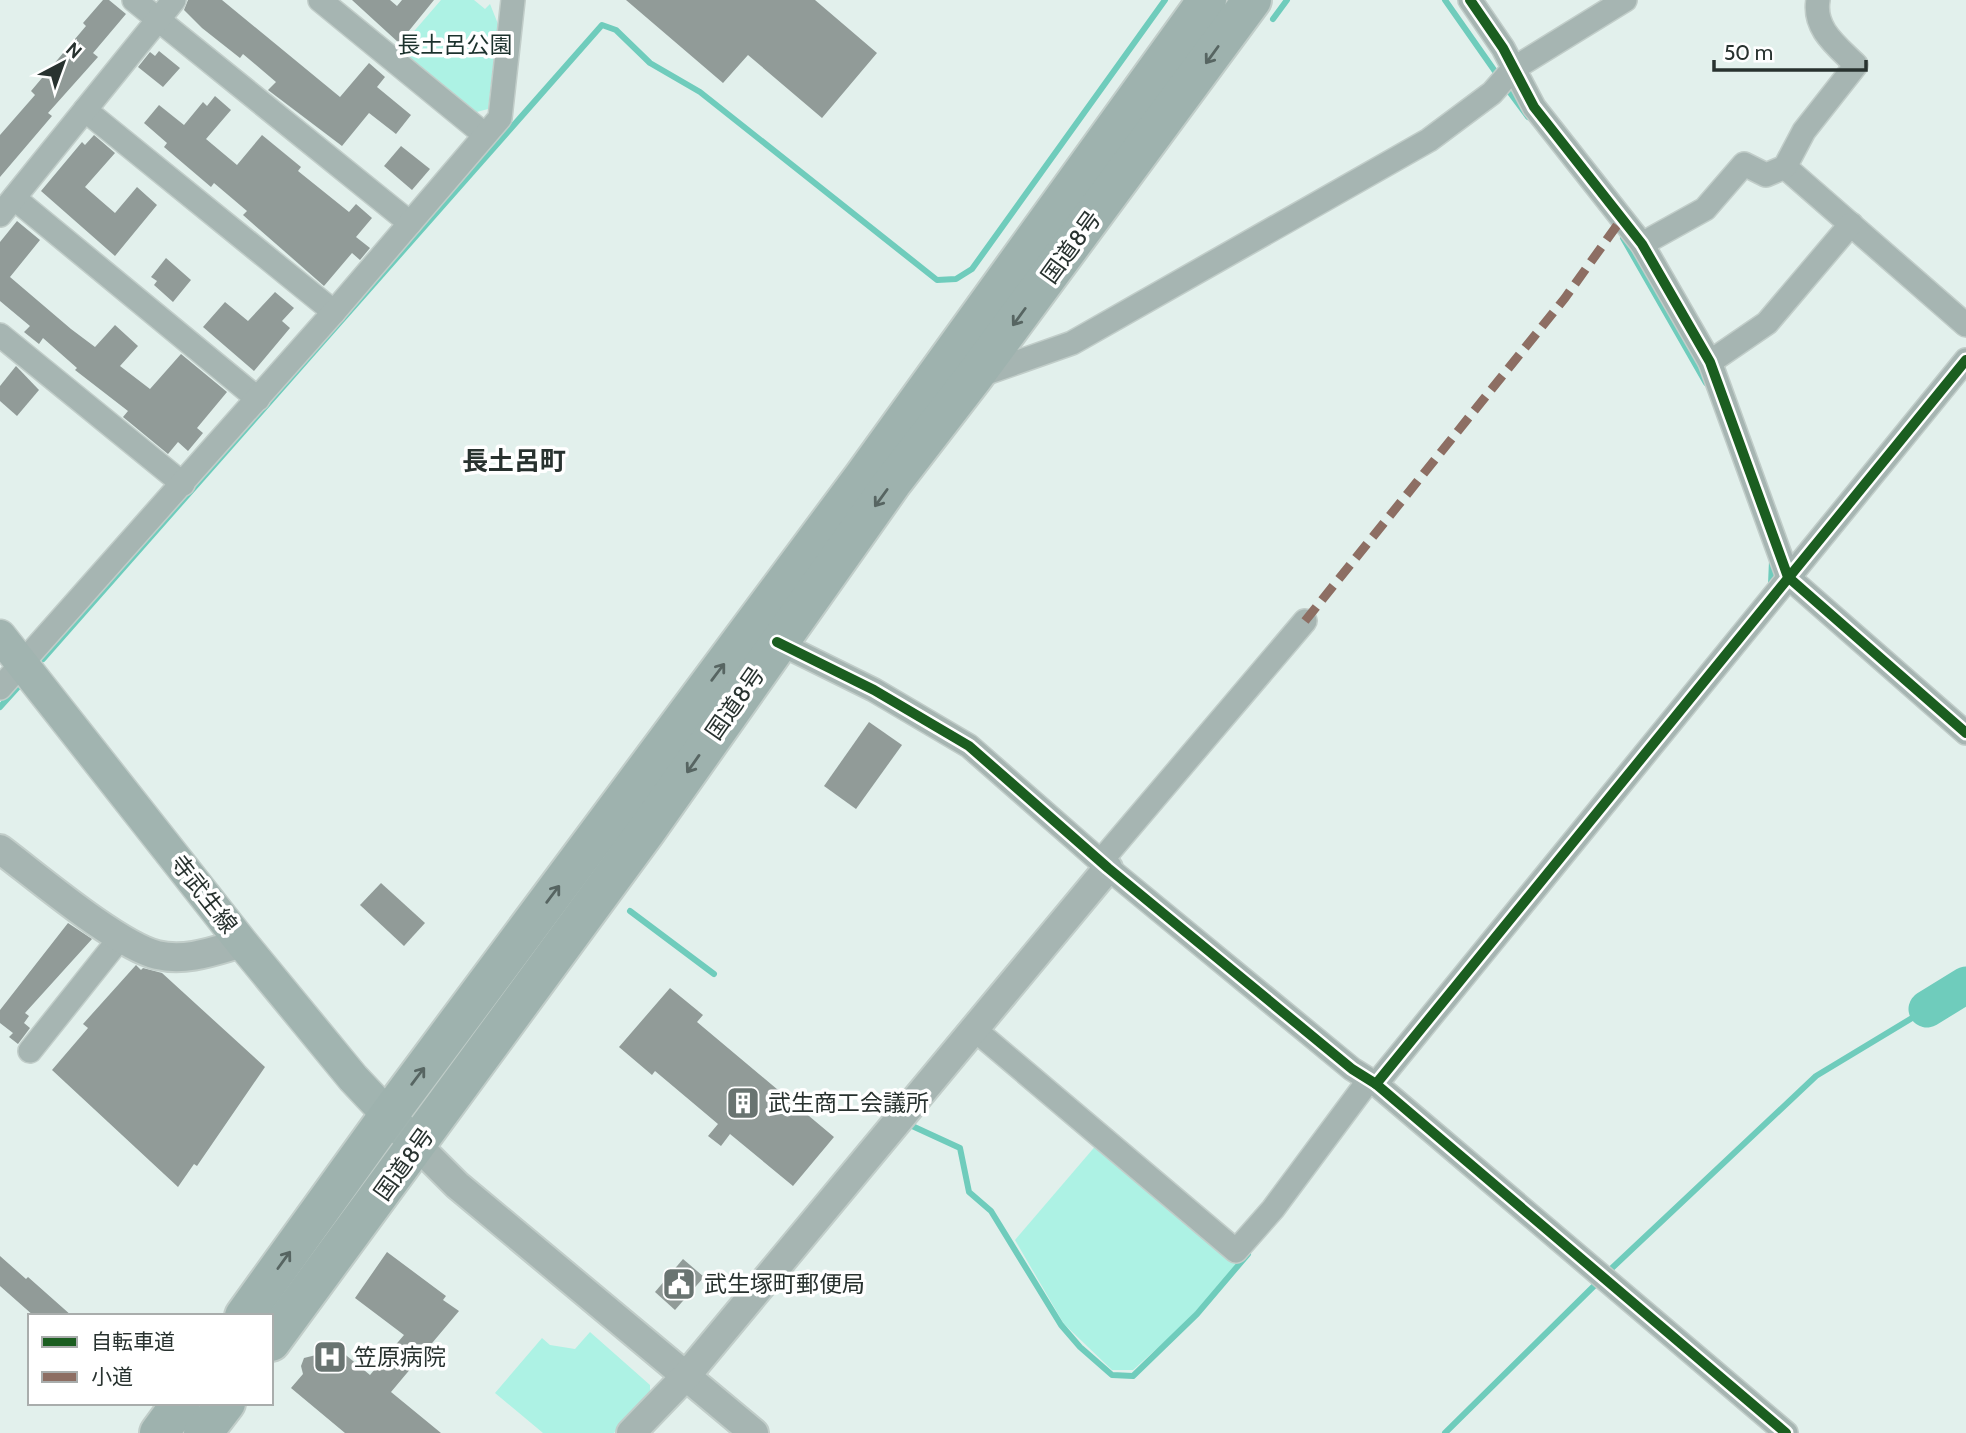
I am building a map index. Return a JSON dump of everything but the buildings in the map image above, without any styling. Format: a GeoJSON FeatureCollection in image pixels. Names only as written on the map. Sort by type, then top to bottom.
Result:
{"type":"FeatureCollection","features":[{"type":"Feature","properties":{"kind":"highway","name":"国道8号"},"geometry":{"type":"LineString","coordinates":[[245,1314],[388,1116],[863,477],[1207,0]]}},
{"type":"Feature","properties":{"kind":"highway","name":"国道8号"},"geometry":{"type":"LineString","coordinates":[[273,1339],[647,830],[892,482],[974,378],[1252,0]]}},
{"type":"Feature","properties":{"kind":"highway"},"geometry":{"type":"LineString","coordinates":[[159,1433],[180,1405]]}},
{"type":"Feature","properties":{"kind":"highway"},"geometry":{"type":"LineString","coordinates":[[203,1433],[224,1405]]}},
{"type":"Feature","properties":{"kind":"main road","name":"寺武生線"},"geometry":{"type":"LineString","coordinates":[[0,636],[242,943],[388,1116],[417,1145]]}},
{"type":"Feature","properties":{"kind":"street"},"geometry":{"type":"LineString","coordinates":[[134,0],[410,223]]}},
{"type":"Feature","properties":{"kind":"street"},"geometry":{"type":"LineString","coordinates":[[174,0],[7,206],[258,399]]}},
{"type":"Feature","properties":{"kind":"street"},"geometry":{"type":"LineString","coordinates":[[320,0],[485,135]]}},
{"type":"Feature","properties":{"kind":"street"},"geometry":{"type":"LineString","coordinates":[[0,688],[258,399],[500,118],[513,0]]}},
{"type":"Feature","properties":{"kind":"street"},"geometry":{"type":"LineString","coordinates":[[1470,0],[1534,107],[1642,244],[1710,362],[1788,577],[1966,733]]}},
{"type":"Feature","properties":{"kind":"street"},"geometry":{"type":"LineString","coordinates":[[974,378],[1072,343],[1429,140],[1492,93],[1513,69],[1625,0]]}},
{"type":"Feature","properties":{"kind":"street"},"geometry":{"type":"LineString","coordinates":[[1642,244],[1705,209],[1744,164],[1766,175],[1785,167],[1804,131],[1856,65],[1821,29],[1815,15],[1818,0]]}},
{"type":"Feature","properties":{"kind":"street"},"geometry":{"type":"LineString","coordinates":[[85,110],[334,312]]}},
{"type":"Feature","properties":{"kind":"street"},"geometry":{"type":"LineString","coordinates":[[1785,167],[1966,325]]}},
{"type":"Feature","properties":{"kind":"street"},"geometry":{"type":"LineString","coordinates":[[1710,362],[1767,323],[1852,223]]}},
{"type":"Feature","properties":{"kind":"street"},"geometry":{"type":"LineString","coordinates":[[0,335],[183,484]]}},
{"type":"Feature","properties":{"kind":"street"},"geometry":{"type":"LineString","coordinates":[[974,1029],[1236,1251],[1966,360]]}},
{"type":"Feature","properties":{"kind":"street"},"geometry":{"type":"LineString","coordinates":[[631,1433],[686,1376],[974,1029],[1305,621]]}},
{"type":"Feature","properties":{"kind":"street"},"geometry":{"type":"LineString","coordinates":[[777,642],[874,690],[969,746],[1105,865],[1352,1069],[1373,1082],[1786,1433]]}},
{"type":"Feature","properties":{"kind":"street"},"geometry":{"type":"LineString","coordinates":[[0,849],[121,937],[157,955],[187,957],[242,943]]}},
{"type":"Feature","properties":{"kind":"street"},"geometry":{"type":"LineString","coordinates":[[30,1051],[121,937]]}},
{"type":"Feature","properties":{"kind":"street"},"geometry":{"type":"LineString","coordinates":[[417,1145],[457,1185],[754,1433]]}},
{"type":"Feature","properties":{"kind":"green space","name":"長土呂公園"},"geometry":{"type":"Polygon","coordinates":[[[441,0],[474,0],[485,9],[490,4],[498,24],[488,109],[473,113],[397,51],[441,0]]]}},
{"type":"Feature","properties":{"kind":"green space"},"geometry":{"type":"Polygon","coordinates":[[[1098,1143],[1236,1262],[1233,1271],[1183,1325],[1133,1370],[1112,1370],[1064,1324],[1015,1240],[1098,1143]]]}},
{"type":"Feature","properties":{"kind":"green space"},"geometry":{"type":"Polygon","coordinates":[[[590,1332],[650,1385],[650,1397],[614,1433],[543,1433],[495,1393],[542,1338],[550,1345],[575,1349],[590,1332]]]}},
{"type":"Feature","properties":{"kind":"waterway"},"geometry":{"type":"LineString","coordinates":[[43,659],[602,25],[616,30],[650,63],[700,92],[937,280],[956,279],[972,269],[1165,0]]}},
{"type":"Feature","properties":{"kind":"waterway"},"geometry":{"type":"LineString","coordinates":[[1273,19],[1287,0]]}},
{"type":"Feature","properties":{"kind":"waterway"},"geometry":{"type":"LineString","coordinates":[[1445,0],[1499,77]]}},
{"type":"Feature","properties":{"kind":"waterway"},"geometry":{"type":"LineString","coordinates":[[1505,86],[1528,117]]}},
{"type":"Feature","properties":{"kind":"waterway"},"geometry":{"type":"LineString","coordinates":[[1623,238],[1706,383]]}},
{"type":"Feature","properties":{"kind":"waterway"},"geometry":{"type":"LineString","coordinates":[[1771,584],[1772,561]]}},
{"type":"Feature","properties":{"kind":"waterway"},"geometry":{"type":"LineString","coordinates":[[0,707],[19,686]]}},
{"type":"Feature","properties":{"kind":"waterway"},"geometry":{"type":"LineString","coordinates":[[630,911],[714,974]]}},
{"type":"Feature","properties":{"kind":"waterway"},"geometry":{"type":"LineString","coordinates":[[1927,1009],[1966,985]]}},
{"type":"Feature","properties":{"kind":"waterway"},"geometry":{"type":"LineString","coordinates":[[1612,1268],[1816,1076],[1927,1009]]}},
{"type":"Feature","properties":{"kind":"waterway"},"geometry":{"type":"LineString","coordinates":[[910,1125],[960,1148],[969,1192],[991,1211],[1061,1325],[1080,1347],[1112,1375],[1133,1376],[1197,1314],[1248,1254]]}},
{"type":"Feature","properties":{"kind":"waterway"},"geometry":{"type":"LineString","coordinates":[[1445,1433],[1596,1284]]}},
{"type":"Feature","properties":{"kind":"marked path"},"geometry":{"type":"LineString","coordinates":[[1305,621],[1565,298],[1623,217]]}},
{"type":"Feature","properties":{"kind":"cycle path"},"geometry":{"type":"LineString","coordinates":[[1470,0],[1503,48],[1534,107],[1642,244],[1710,362],[1788,577],[1966,733]]}},
{"type":"Feature","properties":{"kind":"cycle path"},"geometry":{"type":"LineString","coordinates":[[1376,1084],[1966,360]]}},
{"type":"Feature","properties":{"kind":"cycle path"},"geometry":{"type":"LineString","coordinates":[[777,642],[874,690],[969,746],[1108,868],[1352,1069],[1376,1084],[1786,1433]]}},
{"type":"Feature","properties":{"kind":"place","name":"武生商工会議所"},"geometry":{"type":"Point","coordinates":[743,1103]}},
{"type":"Feature","properties":{"kind":"place","name":"武生塚町郵便局"},"geometry":{"type":"Point","coordinates":[679,1284]}},
{"type":"Feature","properties":{"kind":"place","name":"笠原病院"},"geometry":{"type":"Point","coordinates":[330,1357]}},
{"type":"Feature","properties":{"kind":"district","name":"長土呂町"},"geometry":{"type":"Point","coordinates":[514,461]}}]}
